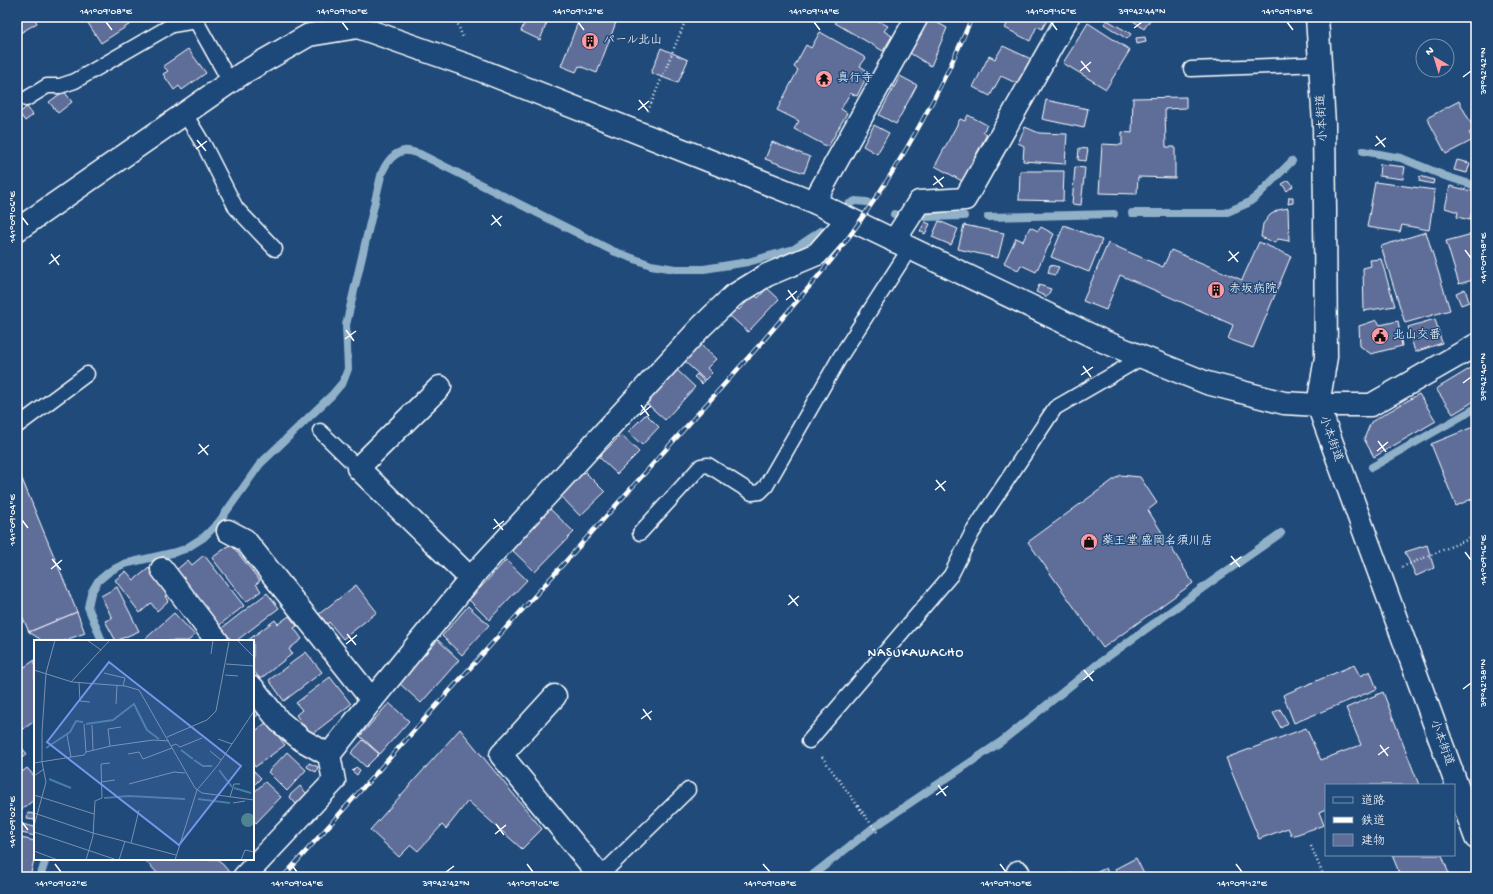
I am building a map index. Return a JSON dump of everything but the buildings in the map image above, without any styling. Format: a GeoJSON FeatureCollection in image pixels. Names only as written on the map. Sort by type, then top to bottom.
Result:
{"type":"FeatureCollection","features":[{"type":"Feature","properties":{"kind":"street"},"geometry":{"type":"LineString","coordinates":[[814,202],[917,17]]}},
{"type":"Feature","properties":{"kind":"street"},"geometry":{"type":"LineString","coordinates":[[902,245],[919,202],[965,199],[1068,17]]}},
{"type":"Feature","properties":{"kind":"street","name":"小本街道"},"geometry":{"type":"LineString","coordinates":[[1317,17],[1324,124],[1326,357],[1318,406],[1476,838]]}},
{"type":"Feature","properties":{"kind":"street"},"geometry":{"type":"LineString","coordinates":[[17,230],[230,82],[309,35],[358,27],[475,68],[814,202],[847,220],[1105,342],[1207,383],[1284,403],[1318,406],[1371,405],[1476,345]]}},
{"type":"Feature","properties":{"kind":"street"},"geometry":{"type":"LineString","coordinates":[[248,867],[334,781],[329,755],[372,700],[472,579],[477,570],[696,333],[733,296],[767,274],[817,254],[847,220]]}},
{"type":"Feature","properties":{"kind":"street"},"geometry":{"type":"LineString","coordinates":[[440,387],[358,468],[472,579]]}},
{"type":"Feature","properties":{"kind":"street"},"geometry":{"type":"LineString","coordinates":[[228,531],[245,540],[372,700]]}},
{"type":"Feature","properties":{"kind":"street"},"geometry":{"type":"LineString","coordinates":[[162,570],[216,640]]}},
{"type":"Feature","properties":{"kind":"street"},"geometry":{"type":"LineString","coordinates":[[254,689],[279,721],[302,740],[329,755]]}},
{"type":"Feature","properties":{"kind":"street"},"geometry":{"type":"LineString","coordinates":[[555,696],[501,755],[600,877]]}},
{"type":"Feature","properties":{"kind":"lane"},"geometry":{"type":"LineString","coordinates":[[26,99],[47,86],[60,86],[75,81],[172,25],[196,21],[230,82]]}},
{"type":"Feature","properties":{"kind":"lane"},"geometry":{"type":"LineString","coordinates":[[1190,69],[1320,64]]}},
{"type":"Feature","properties":{"kind":"lane"},"geometry":{"type":"LineString","coordinates":[[185,114],[205,147],[236,208],[275,249]]}},
{"type":"Feature","properties":{"kind":"lane"},"geometry":{"type":"LineString","coordinates":[[640,533],[701,466],[708,465],[752,493],[760,492],[766,486],[902,245]]}},
{"type":"Feature","properties":{"kind":"lane"},"geometry":{"type":"LineString","coordinates":[[810,741],[952,575],[972,533],[1055,408],[1143,357]]}},
{"type":"Feature","properties":{"kind":"lane"},"geometry":{"type":"LineString","coordinates":[[17,426],[87,374]]}},
{"type":"Feature","properties":{"kind":"lane"},"geometry":{"type":"LineString","coordinates":[[320,431],[358,468]]}},
{"type":"Feature","properties":{"kind":"lane"},"geometry":{"type":"LineString","coordinates":[[600,877],[688,790]]}},
{"type":"Feature","properties":{"kind":"path"},"geometry":{"type":"LineString","coordinates":[[639,134],[687,17]]}},
{"type":"Feature","properties":{"kind":"path"},"geometry":{"type":"LineString","coordinates":[[1402,567],[1476,536]]}},
{"type":"Feature","properties":{"kind":"path"},"geometry":{"type":"LineString","coordinates":[[810,741],[877,832]]}},
{"type":"Feature","properties":{"kind":"path"},"geometry":{"type":"LineString","coordinates":[[1311,846],[1324,877]]}},
{"type":"Feature","properties":{"kind":"waterway"},"geometry":{"type":"LineString","coordinates":[[102,640],[88,607],[91,593],[98,581],[110,571],[124,564],[185,549],[204,537],[219,522],[260,464],[332,395],[343,382],[348,369],[346,325],[380,180],[388,162],[399,152],[408,151],[420,154],[613,251],[651,265],[675,269],[704,269],[748,262],[794,249],[821,231]]}},
{"type":"Feature","properties":{"kind":"waterway"},"geometry":{"type":"LineString","coordinates":[[1363,151],[1401,158],[1445,176],[1476,186]]}},
{"type":"Feature","properties":{"kind":"waterway"},"geometry":{"type":"LineString","coordinates":[[1132,213],[1225,213],[1248,203],[1256,197],[1292,161]]}},
{"type":"Feature","properties":{"kind":"waterway"},"geometry":{"type":"LineString","coordinates":[[849,204],[855,201],[867,202]]}},
{"type":"Feature","properties":{"kind":"waterway"},"geometry":{"type":"LineString","coordinates":[[988,217],[1114,214]]}},
{"type":"Feature","properties":{"kind":"waterway"},"geometry":{"type":"LineString","coordinates":[[925,217],[964,216]]}},
{"type":"Feature","properties":{"kind":"waterway"},"geometry":{"type":"LineString","coordinates":[[1372,467],[1476,408]]}},
{"type":"Feature","properties":{"kind":"waterway"},"geometry":{"type":"LineString","coordinates":[[810,877],[873,828],[1002,741],[1095,666],[1281,533]]}},
{"type":"Feature","properties":{"kind":"waterway"},"geometry":{"type":"LineString","coordinates":[[40,877],[46,860]]}},
{"type":"Feature","properties":{"kind":"railway"},"geometry":{"type":"LineString","coordinates":[[283,877],[763,341],[824,269],[875,200],[921,124],[948,71],[972,17]]}},
{"type":"Feature","properties":{"kind":"place","name":"パール北山"},"geometry":{"type":"Point","coordinates":[590,41]}},
{"type":"Feature","properties":{"kind":"place","name":"真行寺"},"geometry":{"type":"Point","coordinates":[824,79]}},
{"type":"Feature","properties":{"kind":"place","name":"赤坂病院"},"geometry":{"type":"Point","coordinates":[1216,290]}},
{"type":"Feature","properties":{"kind":"place","name":"北山交番"},"geometry":{"type":"Point","coordinates":[1380,336]}},
{"type":"Feature","properties":{"kind":"place","name":"薬王堂 盛岡名須川店"},"geometry":{"type":"Point","coordinates":[1089,542]}},
{"type":"Feature","properties":{"kind":"district","name":"NASUKAWACHO"},"geometry":{"type":"Point","coordinates":[916,653]}}]}
